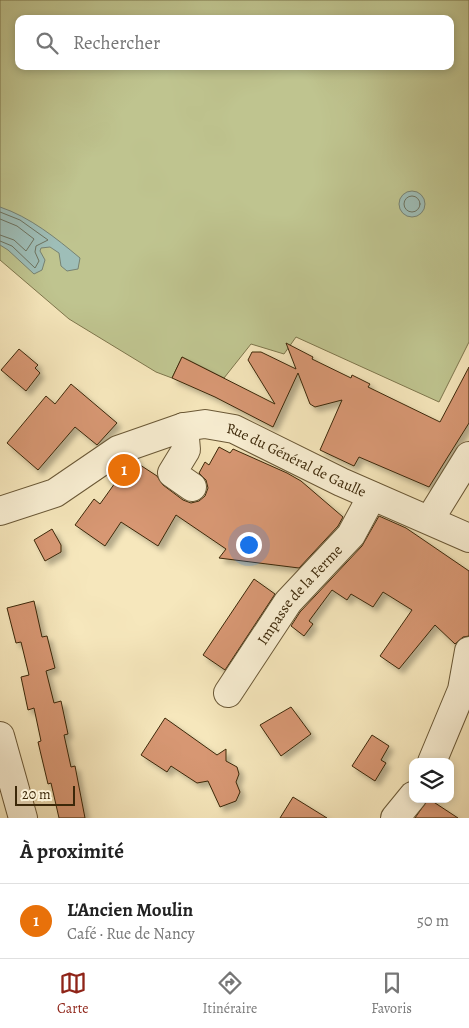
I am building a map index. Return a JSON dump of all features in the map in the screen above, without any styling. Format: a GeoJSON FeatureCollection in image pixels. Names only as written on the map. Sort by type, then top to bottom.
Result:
{"type":"FeatureCollection","features":[{"type":"Feature","properties":{"kind":"street","name":"Rue du Général de Gaulle"},"geometry":{"type":"LineString","coordinates":[[0,511],[55,492],[118,450],[184,427],[205,424],[234,429],[372,496],[430,519],[469,538]]}},
{"type":"Feature","properties":{"kind":"street"},"geometry":{"type":"LineString","coordinates":[[184,427],[186,450],[172,473],[192,487]]}},
{"type":"Feature","properties":{"kind":"street"},"geometry":{"type":"LineString","coordinates":[[430,519],[469,456]]}},
{"type":"Feature","properties":{"kind":"street","name":"Impasse de la Ferme"},"geometry":{"type":"LineString","coordinates":[[228,693],[288,602],[351,535],[372,496]]}},
{"type":"Feature","properties":{"kind":"street"},"geometry":{"type":"LineString","coordinates":[[434,758],[462,690],[469,650]]}},
{"type":"Feature","properties":{"kind":"street"},"geometry":{"type":"LineString","coordinates":[[0,736],[23,818]]}},
{"type":"Feature","properties":{"kind":"street"},"geometry":{"type":"LineString","coordinates":[[395,818],[409,801]]}},
{"type":"Feature","properties":{"kind":"green space"},"geometry":{"type":"Polygon","coordinates":[[[0,0],[469,0],[469,342],[439,402],[296,337],[284,354],[251,344],[224,378],[182,357],[172,378],[156,372],[69,319],[0,260],[0,0]]]}},
{"type":"Feature","properties":{"kind":"water"},"geometry":{"type":"Polygon","coordinates":[[[412,191],[421,195],[425,204],[421,213],[412,217],[403,213],[399,204],[403,195],[412,191]]]}},
{"type":"Feature","properties":{"kind":"water"},"geometry":{"type":"Polygon","coordinates":[[[0,207],[22,216],[62,243],[80,258],[78,269],[67,271],[61,266],[59,253],[50,247],[41,248],[40,251],[45,260],[42,270],[34,274],[0,245],[0,207]]]}},
{"type":"Feature","properties":{"kind":"building"},"geometry":{"type":"Polygon","coordinates":[[[286,343],[313,357],[312,359],[351,378],[352,375],[370,384],[368,387],[440,422],[469,367],[469,423],[429,487],[359,457],[354,466],[320,450],[342,400],[315,407],[310,404],[298,373],[273,427],[215,397],[172,378],[182,357],[275,404],[248,360],[252,352],[261,352],[296,369],[286,343]]]}},
{"type":"Feature","properties":{"kind":"building"},"geometry":{"type":"Polygon","coordinates":[[[19,349],[38,365],[35,368],[40,373],[26,391],[1,370],[19,349]]]}},
{"type":"Feature","properties":{"kind":"building"},"geometry":{"type":"Polygon","coordinates":[[[71,384],[117,423],[97,445],[75,427],[38,470],[7,443],[46,396],[55,404],[71,384]]]}},
{"type":"Feature","properties":{"kind":"building"},"geometry":{"type":"Polygon","coordinates":[[[219,447],[230,453],[233,449],[287,473],[301,481],[343,517],[338,526],[299,568],[219,558],[226,549],[176,515],[158,546],[121,522],[105,546],[75,525],[94,499],[100,504],[130,462],[134,461],[157,476],[163,485],[183,500],[191,503],[199,501],[205,496],[208,488],[206,480],[199,473],[205,462],[209,465],[219,447]]]}},
{"type":"Feature","properties":{"kind":"building"},"geometry":{"type":"Polygon","coordinates":[[[379,516],[406,528],[469,571],[469,636],[463,637],[455,644],[435,625],[399,669],[380,656],[412,610],[383,592],[373,607],[351,594],[347,600],[332,590],[309,621],[313,624],[304,636],[291,626],[300,612],[362,546],[379,516]]]}},
{"type":"Feature","properties":{"kind":"building"},"geometry":{"type":"Polygon","coordinates":[[[52,529],[61,545],[61,552],[45,561],[34,540],[52,529]]]}},
{"type":"Feature","properties":{"kind":"building"},"geometry":{"type":"Polygon","coordinates":[[[254,579],[275,594],[225,670],[203,655],[254,579]]]}},
{"type":"Feature","properties":{"kind":"building"},"geometry":{"type":"Polygon","coordinates":[[[34,601],[42,637],[47,636],[55,668],[46,671],[54,703],[61,701],[68,734],[64,735],[71,767],[75,766],[85,818],[59,818],[51,783],[48,784],[38,742],[41,741],[34,708],[28,710],[21,677],[29,675],[21,642],[16,643],[7,608],[34,601]]]}},
{"type":"Feature","properties":{"kind":"building"},"geometry":{"type":"Polygon","coordinates":[[[291,707],[311,734],[281,756],[260,725],[291,707]]]}},
{"type":"Feature","properties":{"kind":"building"},"geometry":{"type":"Polygon","coordinates":[[[165,718],[217,755],[226,749],[226,761],[237,767],[239,774],[236,782],[240,792],[236,801],[220,807],[208,781],[197,783],[171,766],[167,772],[141,755],[165,718]]]}},
{"type":"Feature","properties":{"kind":"building"},"geometry":{"type":"Polygon","coordinates":[[[372,735],[389,746],[381,760],[386,763],[375,781],[352,766],[372,735]]]}},
{"type":"Feature","properties":{"kind":"building"},"geometry":{"type":"Polygon","coordinates":[[[293,797],[327,818],[280,818],[293,797]]]}},
{"type":"Feature","properties":{"kind":"building"},"geometry":{"type":"Polygon","coordinates":[[[425,803],[435,803],[458,818],[415,818],[425,803]]]}},
{"type":"Feature","properties":{"kind":"place","name":"L'Ancien Moulin"},"geometry":{"type":"Point","coordinates":[124,470]}}]}
